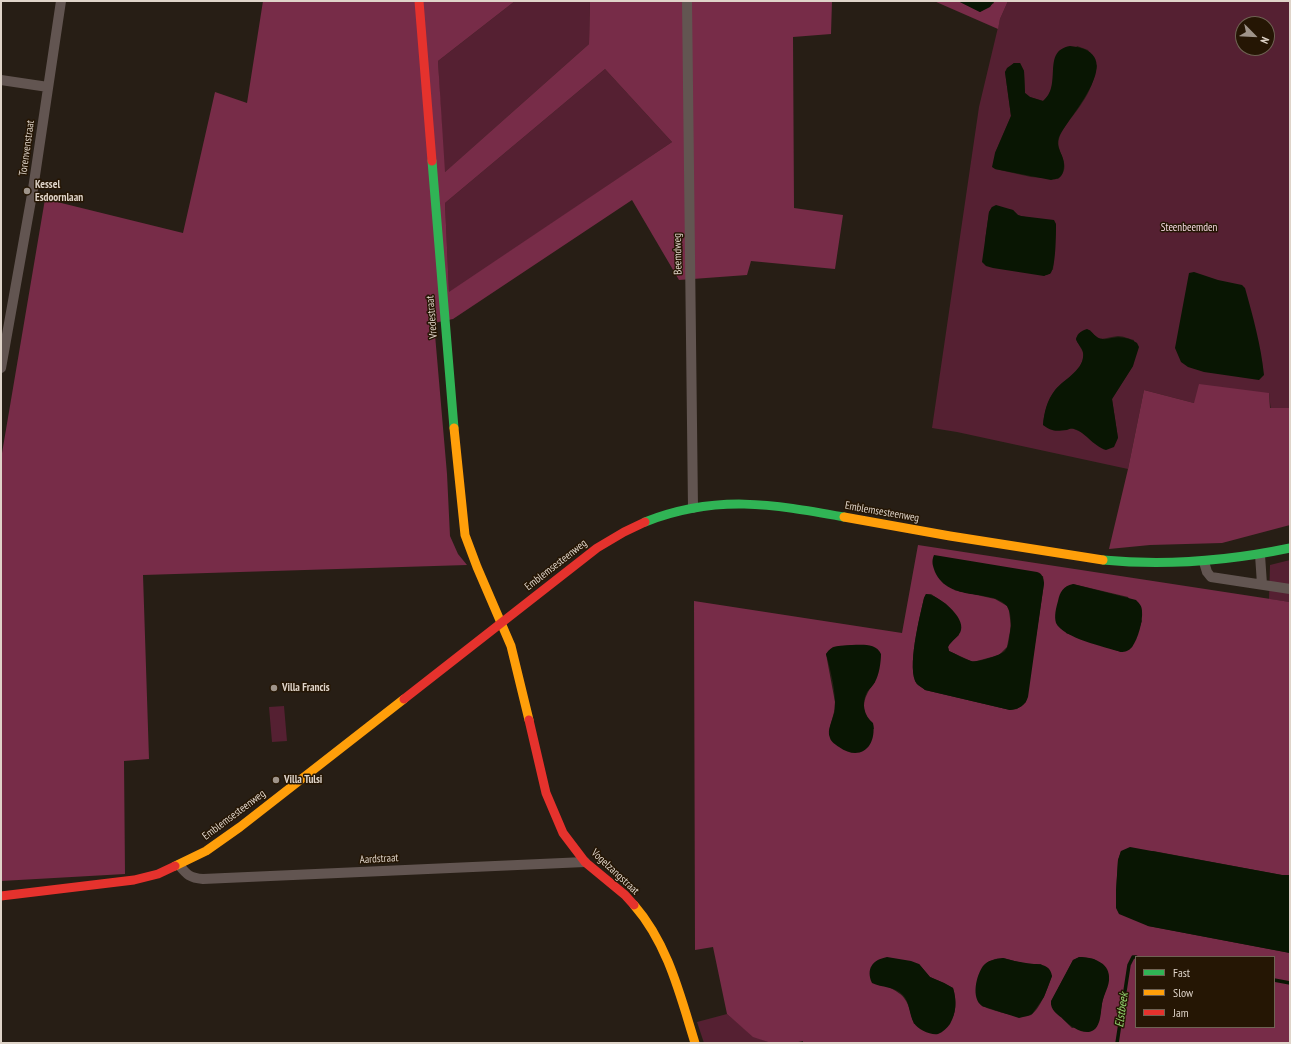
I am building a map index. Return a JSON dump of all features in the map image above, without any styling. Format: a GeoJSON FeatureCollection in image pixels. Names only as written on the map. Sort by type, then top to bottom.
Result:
{"type":"FeatureCollection","features":[{"type":"Feature","properties":{"kind":"street","name":"Torenvenstraat"},"geometry":{"type":"LineString","coordinates":[[1,368],[33,190],[61,1]]}},
{"type":"Feature","properties":{"kind":"street","name":"Vredestraat"},"geometry":{"type":"LineString","coordinates":[[419,1],[452,409],[465,535],[477,567],[502,624]]}},
{"type":"Feature","properties":{"kind":"street","name":"Beemdweg"},"geometry":{"type":"LineString","coordinates":[[687,1],[693,508]]}},
{"type":"Feature","properties":{"kind":"street"},"geometry":{"type":"LineString","coordinates":[[1,80],[48,87]]}},
{"type":"Feature","properties":{"kind":"street","name":"Emblemsesteenweg"},"geometry":{"type":"LineString","coordinates":[[1,896],[134,880],[158,874],[206,851],[240,827],[602,545],[625,531],[646,522],[693,508],[721,504],[768,505],[939,535],[1112,561],[1170,564],[1204,562],[1260,555],[1290,548]]}},
{"type":"Feature","properties":{"kind":"street"},"geometry":{"type":"LineString","coordinates":[[1260,555],[1262,584]]}},
{"type":"Feature","properties":{"kind":"street"},"geometry":{"type":"LineString","coordinates":[[1204,562],[1207,572],[1211,577],[1290,589]]}},
{"type":"Feature","properties":{"kind":"street","name":"Vogelzangstraat"},"geometry":{"type":"LineString","coordinates":[[502,624],[511,646],[546,793],[563,833],[584,862],[625,895],[646,919],[669,962],[695,1043]]}},
{"type":"Feature","properties":{"kind":"street","name":"Aardstraat"},"geometry":{"type":"LineString","coordinates":[[179,865],[186,874],[195,878],[203,879],[584,862]]}},
{"type":"Feature","properties":{"kind":"green space"},"geometry":{"type":"Polygon","coordinates":[[[515,1],[590,1],[589,44],[444,173],[438,61],[515,1]]]}},
{"type":"Feature","properties":{"kind":"green space","name":"Steenbeemden"},"geometry":{"type":"Polygon","coordinates":[[[1008,1],[1290,1],[1290,495],[1272,421],[1269,393],[1194,403],[1144,390],[1128,469],[957,432],[932,428],[979,107],[1000,19],[1008,1]],[[1077,46],[1053,75],[1051,89],[1043,101],[1030,97],[1025,93],[1024,71],[1020,63],[1014,63],[1005,72],[1011,116],[995,153],[995,169],[1031,177],[1058,179],[1062,174],[1064,164],[1058,144],[1060,135],[1087,94],[1093,81],[1097,66],[1088,50],[1077,46]],[[992,207],[989,212],[985,240],[1053,270],[1056,224],[1021,216],[1013,210],[992,207]],[[1090,330],[1078,334],[1076,339],[1082,349],[1083,360],[1073,375],[1058,387],[1049,400],[1043,425],[1074,429],[1083,433],[1118,438],[1112,399],[1133,366],[1134,340],[1122,336],[1103,339],[1097,337],[1090,330]]]}},
{"type":"Feature","properties":{"kind":"green space"},"geometry":{"type":"Polygon","coordinates":[[[605,69],[672,142],[449,293],[445,203],[605,69]]]}},
{"type":"Feature","properties":{"kind":"green space"},"geometry":{"type":"Polygon","coordinates":[[[1290,560],[1290,602],[1269,599],[1270,565],[1290,560]]]}},
{"type":"Feature","properties":{"kind":"green space"},"geometry":{"type":"Polygon","coordinates":[[[284,706],[287,741],[272,742],[269,707],[284,706]]]}},
{"type":"Feature","properties":{"kind":"green space"},"geometry":{"type":"Polygon","coordinates":[[[727,1014],[753,1036],[771,1043],[704,1043],[697,1022],[727,1014]]]}},
{"type":"Feature","properties":{"kind":"shaded area"},"geometry":{"type":"Polygon","coordinates":[[[263,1],[515,1],[438,61],[445,172],[589,44],[590,1],[832,1],[831,34],[793,37],[794,208],[843,215],[835,269],[751,261],[747,275],[679,280],[632,200],[453,319],[434,323],[447,474],[450,536],[458,554],[467,565],[143,575],[149,759],[124,761],[125,874],[1,881],[1,459],[45,199],[183,233],[215,92],[247,103],[263,1]],[[605,69],[445,203],[449,292],[672,142],[605,69]]]}},
{"type":"Feature","properties":{"kind":"shaded area"},"geometry":{"type":"Polygon","coordinates":[[[934,1],[958,1],[980,12],[994,3],[994,1],[1008,1],[1000,19],[998,29],[934,1]]]}},
{"type":"Feature","properties":{"kind":"shaded area"},"geometry":{"type":"Polygon","coordinates":[[[958,1],[994,1],[990,7],[980,12],[958,1]]]}},
{"type":"Feature","properties":{"kind":"shaded area"},"geometry":{"type":"Polygon","coordinates":[[[1070,46],[1087,51],[1096,60],[1096,71],[1092,85],[1059,137],[1058,146],[1064,162],[1061,176],[1051,180],[995,169],[992,167],[995,153],[1011,116],[1005,72],[1007,68],[1014,63],[1020,63],[1024,71],[1025,93],[1030,97],[1043,101],[1049,94],[1052,86],[1056,54],[1061,49],[1070,46]]]}},
{"type":"Feature","properties":{"kind":"shaded area"},"geometry":{"type":"Polygon","coordinates":[[[996,205],[1013,210],[1021,216],[1054,220],[1056,224],[1055,250],[1052,271],[1050,274],[1044,276],[993,268],[986,266],[982,262],[989,212],[992,207],[996,205]]]}},
{"type":"Feature","properties":{"kind":"shaded area"},"geometry":{"type":"Polygon","coordinates":[[[1194,272],[1218,280],[1242,285],[1245,288],[1263,364],[1264,375],[1259,380],[1204,372],[1188,367],[1181,362],[1175,348],[1189,273],[1194,272]]]}},
{"type":"Feature","properties":{"kind":"shaded area"},"geometry":{"type":"Polygon","coordinates":[[[1087,329],[1100,339],[1119,337],[1125,338],[1137,343],[1139,347],[1133,366],[1112,399],[1118,438],[1114,447],[1106,450],[1101,448],[1078,430],[1070,429],[1060,431],[1049,429],[1043,425],[1046,407],[1052,394],[1078,369],[1081,364],[1083,352],[1076,339],[1080,332],[1087,329]]]}},
{"type":"Feature","properties":{"kind":"shaded area"},"geometry":{"type":"Polygon","coordinates":[[[1199,384],[1269,393],[1270,408],[1290,408],[1290,525],[1222,543],[1150,545],[1109,549],[1128,469],[1144,390],[1194,403],[1199,384]]]}},
{"type":"Feature","properties":{"kind":"shaded area"},"geometry":{"type":"Polygon","coordinates":[[[918,545],[1290,602],[1290,875],[1282,875],[1153,851],[1121,851],[1118,860],[1116,891],[1148,926],[1290,953],[1290,1043],[803,1043],[803,1041],[794,1043],[771,1043],[753,1037],[727,1014],[713,947],[695,950],[694,601],[902,633],[918,545]],[[1043,576],[954,590],[995,599],[1007,606],[1011,626],[1007,647],[999,655],[973,662],[949,651],[948,647],[950,642],[959,635],[946,604],[931,594],[926,594],[913,655],[914,677],[917,684],[925,690],[1010,710],[1017,709],[1026,702],[1044,584],[1043,576]],[[1073,584],[1066,633],[1121,652],[1132,647],[1142,621],[1128,597],[1073,584]],[[866,645],[833,647],[826,654],[835,702],[829,731],[874,729],[873,724],[865,714],[864,708],[864,703],[868,692],[875,682],[866,645]],[[1080,957],[1073,960],[1051,1002],[1063,1019],[1072,1028],[1099,1022],[1109,977],[1108,973],[1094,959],[1080,957]],[[1003,958],[988,962],[982,1006],[1014,1015],[1031,1015],[1038,1008],[1052,976],[1041,964],[1026,964],[1003,958]],[[919,964],[886,986],[899,993],[906,1000],[914,1024],[952,1019],[956,1004],[953,988],[930,977],[919,964]]]}},
{"type":"Feature","properties":{"kind":"shaded area"},"geometry":{"type":"Polygon","coordinates":[[[934,555],[1037,572],[1042,576],[1044,583],[1028,697],[1025,703],[1016,709],[1010,710],[925,690],[917,684],[914,677],[913,655],[926,594],[938,598],[944,602],[959,619],[961,630],[948,647],[949,651],[971,661],[978,661],[1003,653],[1009,642],[1011,623],[1009,609],[1007,606],[991,597],[960,592],[941,582],[933,566],[932,562],[934,555]]]}},
{"type":"Feature","properties":{"kind":"shaded area"},"geometry":{"type":"Polygon","coordinates":[[[1073,584],[1136,600],[1138,602],[1142,609],[1141,625],[1138,635],[1130,649],[1121,652],[1095,645],[1075,637],[1060,628],[1056,623],[1055,618],[1059,598],[1064,588],[1073,584]]]}},
{"type":"Feature","properties":{"kind":"shaded area"},"geometry":{"type":"Polygon","coordinates":[[[852,645],[872,646],[879,650],[881,654],[878,676],[867,692],[864,700],[864,709],[867,717],[873,723],[874,732],[870,745],[865,750],[854,753],[835,744],[831,741],[829,735],[835,709],[835,696],[826,654],[834,647],[852,645]]]}},
{"type":"Feature","properties":{"kind":"shaded area"},"geometry":{"type":"Polygon","coordinates":[[[1130,847],[1282,875],[1290,875],[1290,953],[1148,926],[1119,914],[1116,908],[1118,860],[1121,851],[1130,847]]]}},
{"type":"Feature","properties":{"kind":"shaded area"},"geometry":{"type":"Polygon","coordinates":[[[887,957],[911,961],[919,964],[930,977],[953,988],[955,1011],[950,1024],[943,1031],[938,1034],[932,1034],[918,1028],[912,1020],[907,1001],[903,995],[896,990],[872,983],[870,978],[870,969],[877,960],[887,957]]]}},
{"type":"Feature","properties":{"kind":"shaded area"},"geometry":{"type":"Polygon","coordinates":[[[1079,957],[1099,961],[1106,968],[1109,977],[1099,1022],[1096,1028],[1088,1032],[1083,1032],[1072,1027],[1055,1012],[1051,1004],[1051,1001],[1073,960],[1079,957]]]}},
{"type":"Feature","properties":{"kind":"shaded area"},"geometry":{"type":"Polygon","coordinates":[[[1003,958],[1046,966],[1051,972],[1052,976],[1044,997],[1032,1014],[1019,1018],[982,1006],[979,1002],[976,987],[980,970],[987,962],[1003,958]]]}},
{"type":"Feature","properties":{"kind":"waterway","name":"Elstbeek"},"geometry":{"type":"LineString","coordinates":[[1117,1043],[1129,965],[1133,957],[1135,957]]}},
{"type":"Feature","properties":{"kind":"waterway","name":"Elstbeek"},"geometry":{"type":"LineString","coordinates":[[1275,980],[1290,983]]}},
{"type":"Feature","properties":{"kind":"traffic: fast"},"geometry":{"type":"LineString","coordinates":[[432,161],[454,428]]}},
{"type":"Feature","properties":{"kind":"traffic: fast"},"geometry":{"type":"LineString","coordinates":[[645,522],[671,513],[696,508],[744,504],[793,508],[844,517]]}},
{"type":"Feature","properties":{"kind":"traffic: fast"},"geometry":{"type":"LineString","coordinates":[[1103,560],[1127,562],[1197,561],[1243,556],[1290,548]]}},
{"type":"Feature","properties":{"kind":"traffic: slow"},"geometry":{"type":"LineString","coordinates":[[454,428],[465,535],[511,646],[529,720]]}},
{"type":"Feature","properties":{"kind":"traffic: slow"},"geometry":{"type":"LineString","coordinates":[[844,517],[950,536],[1103,560]]}},
{"type":"Feature","properties":{"kind":"traffic: slow"},"geometry":{"type":"LineString","coordinates":[[175,866],[206,851],[240,827],[404,699]]}},
{"type":"Feature","properties":{"kind":"traffic: slow"},"geometry":{"type":"LineString","coordinates":[[634,905],[656,936],[672,971],[695,1043]]}},
{"type":"Feature","properties":{"kind":"traffic: jam"},"geometry":{"type":"LineString","coordinates":[[419,1],[432,161]]}},
{"type":"Feature","properties":{"kind":"traffic: jam"},"geometry":{"type":"LineString","coordinates":[[404,699],[597,548],[624,532],[645,522]]}},
{"type":"Feature","properties":{"kind":"traffic: jam"},"geometry":{"type":"LineString","coordinates":[[529,720],[546,793],[563,833],[585,862],[625,895],[634,905]]}},
{"type":"Feature","properties":{"kind":"traffic: jam"},"geometry":{"type":"LineString","coordinates":[[1,896],[134,880],[158,874],[175,866]]}},
{"type":"Feature","properties":{"kind":"place","name":"Kessel Esdoornlaan"},"geometry":{"type":"Point","coordinates":[27,191]}},
{"type":"Feature","properties":{"kind":"place","name":"Villa Francis"},"geometry":{"type":"Point","coordinates":[274,688]}},
{"type":"Feature","properties":{"kind":"place","name":"Villa Tulsi"},"geometry":{"type":"Point","coordinates":[276,780]}}]}
